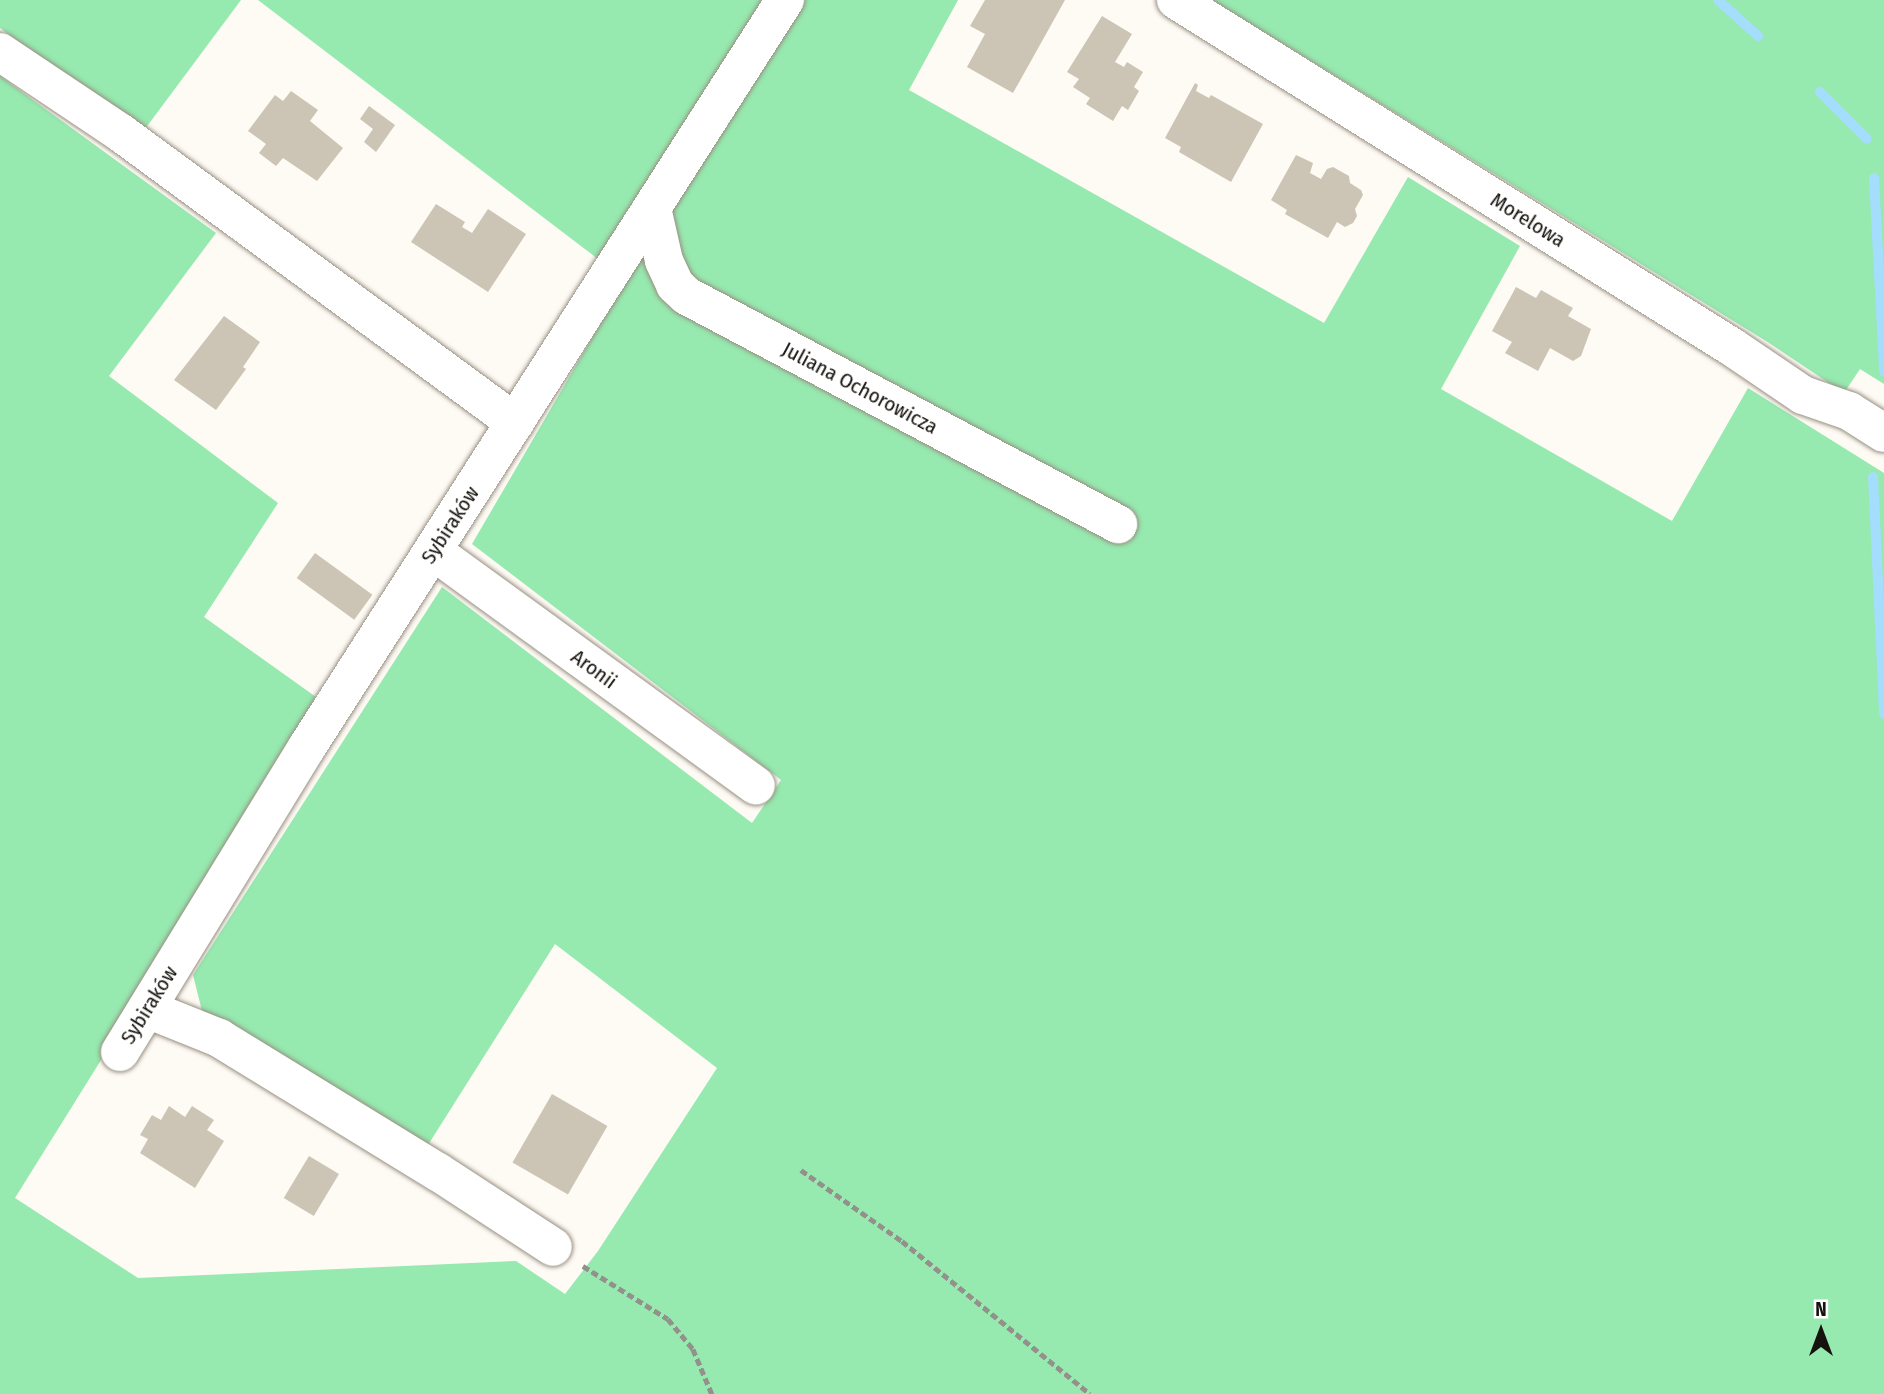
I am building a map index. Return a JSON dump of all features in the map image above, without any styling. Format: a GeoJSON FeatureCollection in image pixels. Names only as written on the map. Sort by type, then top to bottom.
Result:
{"type":"FeatureCollection","features":[{"type":"Feature","properties":{"kind":"street","name":"Sybiraków"},"geometry":{"type":"LineString","coordinates":[[120,1052],[307,747],[785,0]]}},
{"type":"Feature","properties":{"kind":"street","name":"Morelowa"},"geometry":{"type":"LineString","coordinates":[[1176,0],[1732,347],[1804,395],[1849,411],[1884,433]]}},
{"type":"Feature","properties":{"kind":"street"},"geometry":{"type":"LineString","coordinates":[[0,52],[121,133],[515,422]]}},
{"type":"Feature","properties":{"kind":"street","name":"Juliana Ochorowicza"},"geometry":{"type":"LineString","coordinates":[[652,208],[664,261],[675,285],[687,296],[1118,524]]}},
{"type":"Feature","properties":{"kind":"street","name":"Aronii"},"geometry":{"type":"LineString","coordinates":[[433,551],[756,786]]}},
{"type":"Feature","properties":{"kind":"street"},"geometry":{"type":"LineString","coordinates":[[146,1009],[219,1038],[438,1172],[553,1247]]}},
{"type":"Feature","properties":{"kind":"path"},"geometry":{"type":"LineString","coordinates":[[801,1170],[902,1241],[1090,1394]]}},
{"type":"Feature","properties":{"kind":"path"},"geometry":{"type":"LineString","coordinates":[[553,1247],[668,1319],[693,1349],[712,1394]]}},
{"type":"Feature","properties":{"kind":"green space"},"geometry":{"type":"Polygon","coordinates":[[[0,0],[241,0],[142,133],[0,28],[0,0]]]}},
{"type":"Feature","properties":{"kind":"green space"},"geometry":{"type":"Polygon","coordinates":[[[258,0],[774,0],[602,262],[258,0]]]}},
{"type":"Feature","properties":{"kind":"green space"},"geometry":{"type":"Polygon","coordinates":[[[803,0],[958,0],[909,90],[1324,323],[1408,177],[1520,246],[1441,389],[1672,521],[1748,388],[1884,473],[1884,1394],[0,1394],[0,76],[216,233],[109,376],[278,503],[204,617],[316,697],[141,996],[15,1198],[138,1278],[516,1261],[565,1294],[598,1251],[717,1068],[555,944],[428,1145],[202,1011],[193,975],[442,587],[752,823],[781,780],[472,544],[649,240],[665,302],[1119,542],[695,286],[677,260],[666,202],[803,0]]]}},
{"type":"Feature","properties":{"kind":"green space"},"geometry":{"type":"Polygon","coordinates":[[[1212,0],[1884,0],[1884,384],[1860,369],[1844,393],[1766,341],[1212,0]]]}},
{"type":"Feature","properties":{"kind":"building"},"geometry":{"type":"Polygon","coordinates":[[[985,0],[1065,0],[1013,93],[967,67],[985,34],[970,26],[985,0]]]}},
{"type":"Feature","properties":{"kind":"building"},"geometry":{"type":"Polygon","coordinates":[[[1102,16],[1132,34],[1115,62],[1124,67],[1127,62],[1143,72],[1134,87],[1139,91],[1128,110],[1122,106],[1113,121],[1086,104],[1090,98],[1073,87],[1079,79],[1067,72],[1102,16]]]}},
{"type":"Feature","properties":{"kind":"building"},"geometry":{"type":"Polygon","coordinates":[[[1195,83],[1198,85],[1196,91],[1209,98],[1211,95],[1263,124],[1231,182],[1179,152],[1181,147],[1165,138],[1195,83]]]}},
{"type":"Feature","properties":{"kind":"building"},"geometry":{"type":"Polygon","coordinates":[[[291,91],[318,110],[310,121],[343,148],[317,181],[283,158],[276,166],[259,153],[266,144],[248,131],[275,95],[283,101],[291,91]]]}},
{"type":"Feature","properties":{"kind":"building"},"geometry":{"type":"Polygon","coordinates":[[[369,106],[395,125],[376,152],[364,142],[373,129],[360,119],[369,106]]]}},
{"type":"Feature","properties":{"kind":"building"},"geometry":{"type":"Polygon","coordinates":[[[1296,155],[1313,163],[1310,173],[1321,179],[1327,169],[1333,167],[1349,176],[1350,183],[1361,190],[1363,195],[1355,209],[1357,216],[1353,223],[1345,227],[1337,222],[1328,238],[1285,214],[1287,210],[1271,200],[1296,155]]]}},
{"type":"Feature","properties":{"kind":"building"},"geometry":{"type":"Polygon","coordinates":[[[436,204],[465,222],[462,227],[472,233],[488,209],[526,234],[488,292],[411,242],[436,204]]]}},
{"type":"Feature","properties":{"kind":"building"},"geometry":{"type":"Polygon","coordinates":[[[1516,287],[1536,298],[1541,290],[1573,308],[1568,316],[1591,329],[1581,356],[1573,361],[1550,348],[1538,371],[1505,353],[1512,342],[1492,331],[1516,287]]]}},
{"type":"Feature","properties":{"kind":"building"},"geometry":{"type":"Polygon","coordinates":[[[224,316],[260,342],[243,367],[246,369],[216,410],[174,380],[224,316]]]}},
{"type":"Feature","properties":{"kind":"building"},"geometry":{"type":"Polygon","coordinates":[[[315,553],[372,595],[354,620],[297,578],[315,553]]]}},
{"type":"Feature","properties":{"kind":"building"},"geometry":{"type":"Polygon","coordinates":[[[552,1094],[607,1126],[568,1194],[512,1162],[552,1094]]]}},
{"type":"Feature","properties":{"kind":"building"},"geometry":{"type":"Polygon","coordinates":[[[169,1106],[185,1117],[192,1106],[214,1120],[207,1130],[224,1141],[195,1188],[140,1153],[148,1139],[140,1135],[152,1115],[161,1120],[169,1106]]]}},
{"type":"Feature","properties":{"kind":"building"},"geometry":{"type":"Polygon","coordinates":[[[309,1156],[339,1174],[314,1216],[284,1198],[309,1156]]]}},
{"type":"Feature","properties":{"kind":"waterway"},"geometry":{"type":"LineString","coordinates":[[1718,0],[1758,36]]}},
{"type":"Feature","properties":{"kind":"waterway"},"geometry":{"type":"LineString","coordinates":[[1820,92],[1867,139]]}},
{"type":"Feature","properties":{"kind":"waterway"},"geometry":{"type":"LineString","coordinates":[[1874,178],[1884,372]]}},
{"type":"Feature","properties":{"kind":"waterway"},"geometry":{"type":"LineString","coordinates":[[1873,477],[1884,714]]}}]}
